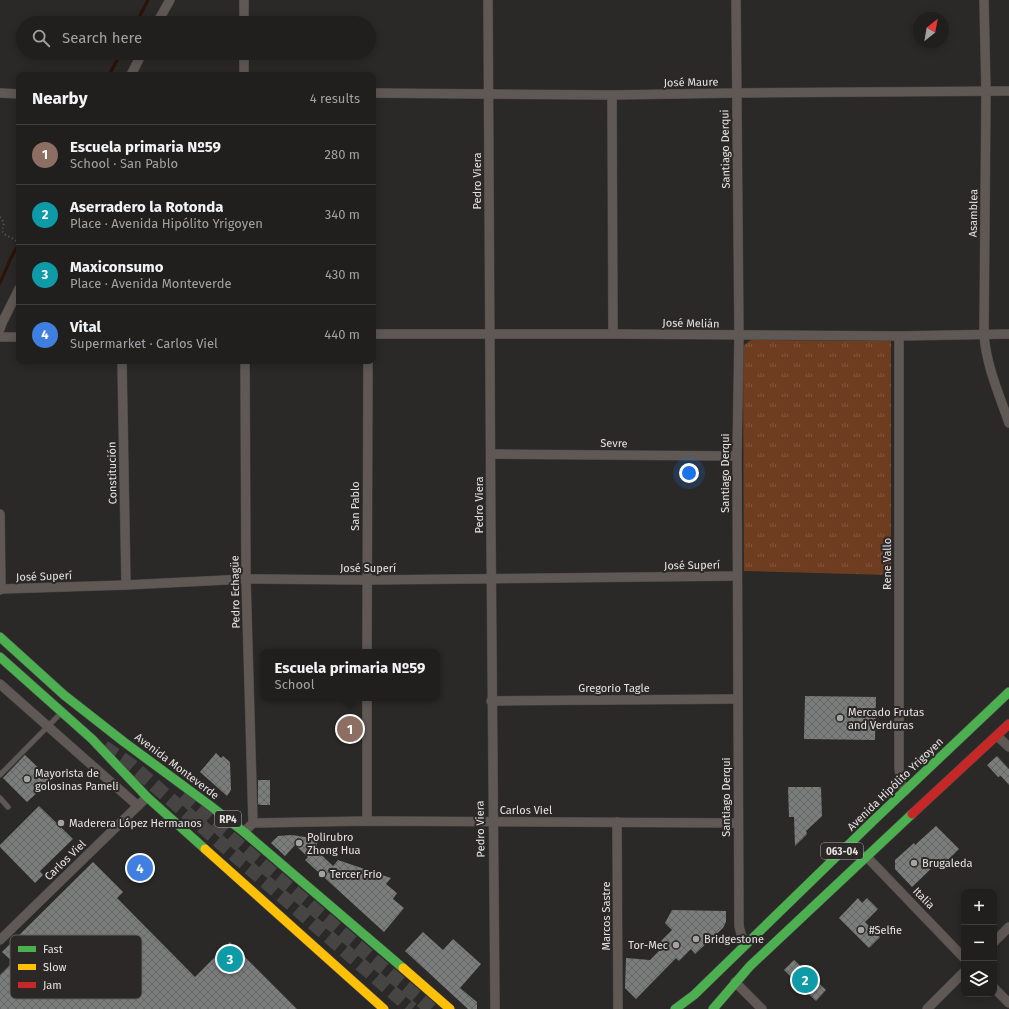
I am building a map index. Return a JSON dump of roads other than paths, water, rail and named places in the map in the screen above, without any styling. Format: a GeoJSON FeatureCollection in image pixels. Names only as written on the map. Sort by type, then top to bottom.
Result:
{"type":"FeatureCollection","features":[{"type":"Feature","properties":{"kind":"main road","name":"Avenida Monteverde"},"geometry":{"type":"LineString","coordinates":[[0,637],[64,695],[244,832],[450,1009]]}},
{"type":"Feature","properties":{"kind":"main road"},"geometry":{"type":"LineString","coordinates":[[0,656],[92,740],[147,797],[383,1009]]}},
{"type":"Feature","properties":{"kind":"main road","name":"Avenida Hipólito Yrigoyen"},"geometry":{"type":"LineString","coordinates":[[675,1009],[694,995],[745,944],[1009,692]]}},
{"type":"Feature","properties":{"kind":"main road","name":"063-04"},"geometry":{"type":"LineString","coordinates":[[713,1009],[750,966],[1009,724]]}},
{"type":"Feature","properties":{"kind":"street"},"geometry":{"type":"LineString","coordinates":[[161,16],[170,0]]}},
{"type":"Feature","properties":{"kind":"street"},"geometry":{"type":"LineString","coordinates":[[244,0],[244,16]]}},
{"type":"Feature","properties":{"kind":"street","name":"Pedro Viera"},"geometry":{"type":"LineString","coordinates":[[488,0],[492,579],[491,701],[495,1009]]}},
{"type":"Feature","properties":{"kind":"street","name":"Santiago Derqui"},"geometry":{"type":"LineString","coordinates":[[736,0],[739,336],[737,456],[738,823],[739,926],[745,944]]}},
{"type":"Feature","properties":{"kind":"street","name":"Asamblea"},"geometry":{"type":"LineString","coordinates":[[984,0],[986,92],[984,345],[1009,422]]}},
{"type":"Feature","properties":{"kind":"street"},"geometry":{"type":"LineString","coordinates":[[133,72],[139,60]]}},
{"type":"Feature","properties":{"kind":"street"},"geometry":{"type":"LineString","coordinates":[[244,60],[244,72]]}},
{"type":"Feature","properties":{"kind":"street","name":"José Maure"},"geometry":{"type":"LineString","coordinates":[[376,93],[612,95],[1009,92]]}},
{"type":"Feature","properties":{"kind":"street"},"geometry":{"type":"LineString","coordinates":[[0,93],[16,94]]}},
{"type":"Feature","properties":{"kind":"street"},"geometry":{"type":"LineString","coordinates":[[612,95],[613,334]]}},
{"type":"Feature","properties":{"kind":"street"},"geometry":{"type":"LineString","coordinates":[[1,326],[16,295]]}},
{"type":"Feature","properties":{"kind":"street","name":"José Melián"},"geometry":{"type":"LineString","coordinates":[[376,334],[898,336],[1009,334]]}},
{"type":"Feature","properties":{"kind":"street","name":"Rene Vallo"},"geometry":{"type":"LineString","coordinates":[[898,336],[899,768],[901,782],[905,791]]}},
{"type":"Feature","properties":{"kind":"street"},"geometry":{"type":"LineString","coordinates":[[0,337],[16,337]]}},
{"type":"Feature","properties":{"kind":"street","name":"Constitución"},"geometry":{"type":"LineString","coordinates":[[122,364],[126,585]]}},
{"type":"Feature","properties":{"kind":"street","name":"Pedro Echagüe"},"geometry":{"type":"LineString","coordinates":[[245,364],[246,579],[253,823]]}},
{"type":"Feature","properties":{"kind":"street","name":"San Pablo"},"geometry":{"type":"LineString","coordinates":[[367,649],[368,364]]}},
{"type":"Feature","properties":{"kind":"street","name":"Sevre"},"geometry":{"type":"LineString","coordinates":[[491,454],[737,456]]}},
{"type":"Feature","properties":{"kind":"street"},"geometry":{"type":"LineString","coordinates":[[0,514],[1,590]]}},
{"type":"Feature","properties":{"kind":"street","name":"José Superí"},"geometry":{"type":"LineString","coordinates":[[1,590],[246,579],[367,580],[737,576]]}},
{"type":"Feature","properties":{"kind":"street"},"geometry":{"type":"LineString","coordinates":[[0,684],[138,806]]}},
{"type":"Feature","properties":{"kind":"street","name":"Gregorio Tagle"},"geometry":{"type":"LineString","coordinates":[[491,701],[738,699]]}},
{"type":"Feature","properties":{"kind":"street"},"geometry":{"type":"LineString","coordinates":[[367,701],[367,821]]}},
{"type":"Feature","properties":{"kind":"street"},"geometry":{"type":"LineString","coordinates":[[997,736],[1009,747]]}},
{"type":"Feature","properties":{"kind":"street","name":"Carlos Viel"},"geometry":{"type":"LineString","coordinates":[[0,940],[147,797]]}},
{"type":"Feature","properties":{"kind":"street","name":"Carlos Viel"},"geometry":{"type":"LineString","coordinates":[[253,823],[367,821],[738,823]]}},
{"type":"Feature","properties":{"kind":"street","name":"Marcos Sastre"},"geometry":{"type":"LineString","coordinates":[[617,822],[618,1009]]}},
{"type":"Feature","properties":{"kind":"street"},"geometry":{"type":"LineString","coordinates":[[244,832],[253,823]]}},
{"type":"Feature","properties":{"kind":"street","name":"Italia"},"geometry":{"type":"LineString","coordinates":[[866,856],[961,955]]}},
{"type":"Feature","properties":{"kind":"street"},"geometry":{"type":"LineString","coordinates":[[997,939],[1009,927]]}},
{"type":"Feature","properties":{"kind":"street"},"geometry":{"type":"LineString","coordinates":[[927,1009],[961,975]]}},
{"type":"Feature","properties":{"kind":"street"},"geometry":{"type":"LineString","coordinates":[[735,982],[762,1009]]}},
{"type":"Feature","properties":{"kind":"street"},"geometry":{"type":"LineString","coordinates":[[997,991],[1009,1003]]}},
{"type":"Feature","properties":{"kind":"lane"},"geometry":{"type":"LineString","coordinates":[[0,775],[62,712]]}},
{"type":"Feature","properties":{"kind":"lane"},"geometry":{"type":"LineString","coordinates":[[0,798],[8,807]]}},
{"type":"Feature","properties":{"kind":"waterway"},"geometry":{"type":"LineString","coordinates":[[140,16],[148,0]]}},
{"type":"Feature","properties":{"kind":"waterway"},"geometry":{"type":"LineString","coordinates":[[111,72],[117,60]]}},
{"type":"Feature","properties":{"kind":"waterway"},"geometry":{"type":"LineString","coordinates":[[0,283],[16,249]]}},
{"type":"Feature","properties":{"kind":"tunnel"},"geometry":{"type":"LineString","coordinates":[[104,747],[131,765],[412,1009]]}},
{"type":"Feature","properties":{"kind":"tunnel"},"geometry":{"type":"LineString","coordinates":[[182,796],[431,1009]]}},
{"type":"Feature","properties":{"kind":"place","name":"Mercado Frutas and Verduras"},"geometry":{"type":"Point","coordinates":[840,718]}},
{"type":"Feature","properties":{"kind":"place","name":"Escuela primaria Nº59"},"geometry":{"type":"Point","coordinates":[350,729]}},
{"type":"Feature","properties":{"kind":"place","name":"Mayorista de golosinas Pameli"},"geometry":{"type":"Point","coordinates":[27,779]}},
{"type":"Feature","properties":{"kind":"place","name":"Maderera López Hermanos"},"geometry":{"type":"Point","coordinates":[61,823]}},
{"type":"Feature","properties":{"kind":"place","name":"Polirubro Zhong Hua"},"geometry":{"type":"Point","coordinates":[299,843]}},
{"type":"Feature","properties":{"kind":"place","name":"Brugaleda"},"geometry":{"type":"Point","coordinates":[914,863]}},
{"type":"Feature","properties":{"kind":"place","name":"Vital"},"geometry":{"type":"Point","coordinates":[140,868]}},
{"type":"Feature","properties":{"kind":"place","name":"Tercer Frio"},"geometry":{"type":"Point","coordinates":[322,874]}},
{"type":"Feature","properties":{"kind":"place","name":"#Selfie"},"geometry":{"type":"Point","coordinates":[861,930]}},
{"type":"Feature","properties":{"kind":"place","name":"Bridgestone"},"geometry":{"type":"Point","coordinates":[696,939]}},
{"type":"Feature","properties":{"kind":"place","name":"Tor-Mec"},"geometry":{"type":"Point","coordinates":[676,945]}},
{"type":"Feature","properties":{"kind":"place","name":"Maxiconsumo"},"geometry":{"type":"Point","coordinates":[230,959]}},
{"type":"Feature","properties":{"kind":"place","name":"Aserradero la Rotonda"},"geometry":{"type":"Point","coordinates":[805,980]}}]}
